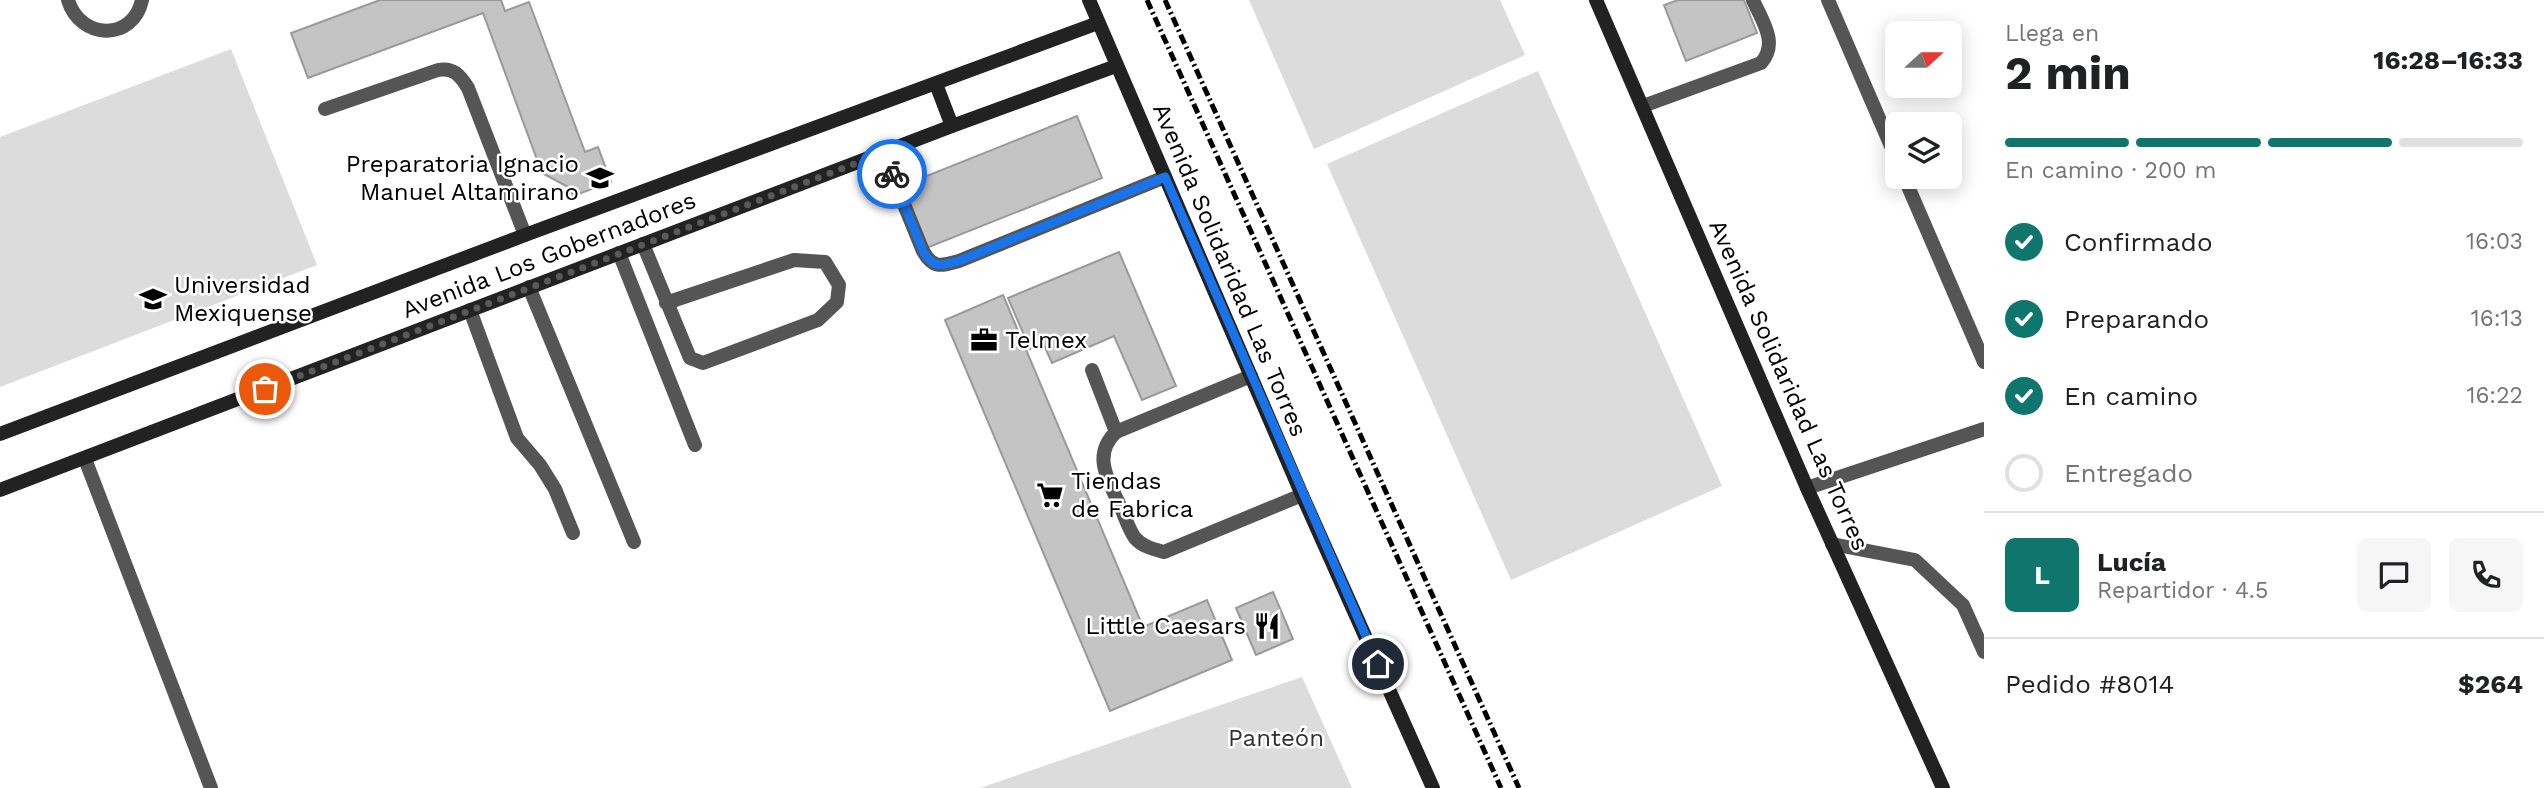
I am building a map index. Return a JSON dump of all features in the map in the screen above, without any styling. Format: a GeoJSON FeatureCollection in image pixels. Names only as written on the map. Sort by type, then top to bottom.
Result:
{"type":"FeatureCollection","features":[{"type":"Feature","properties":{"kind":"street"},"geometry":{"type":"LineString","coordinates":[[68,0],[79,21],[90,28],[103,31],[115,30],[127,24],[136,16],[142,0]]}},
{"type":"Feature","properties":{"kind":"street","name":"Avenida Solidaridad Las Torres"},"geometry":{"type":"LineString","coordinates":[[1088,0],[1302,495],[1433,788]]}},
{"type":"Feature","properties":{"kind":"street"},"geometry":{"type":"LineString","coordinates":[[1643,106],[1760,62],[1768,55],[1769,34],[1753,0]]}},
{"type":"Feature","properties":{"kind":"street"},"geometry":{"type":"LineString","coordinates":[[1828,0],[1885,132]]}},
{"type":"Feature","properties":{"kind":"street","name":"Avenida Solidaridad Las Torres"},"geometry":{"type":"LineString","coordinates":[[1599,1],[1807,488],[1943,788]]}},
{"type":"Feature","properties":{"kind":"street","name":"Avenida Los Gobernadores"},"geometry":{"type":"LineString","coordinates":[[0,434],[525,235],[1098,23]]}},
{"type":"Feature","properties":{"kind":"street","name":"Avenida Los Gobernadores"},"geometry":{"type":"LineString","coordinates":[[0,490],[952,126],[1116,66]]}},
{"type":"Feature","properties":{"kind":"street"},"geometry":{"type":"LineString","coordinates":[[325,109],[438,70],[447,68],[454,71],[468,88],[525,235]]}},
{"type":"Feature","properties":{"kind":"street"},"geometry":{"type":"LineString","coordinates":[[936,84],[952,126]]}},
{"type":"Feature","properties":{"kind":"street"},"geometry":{"type":"LineString","coordinates":[[883,153],[923,251],[929,261],[936,265],[959,261],[1165,177]]}},
{"type":"Feature","properties":{"kind":"street"},"geometry":{"type":"LineString","coordinates":[[1909,189],[1984,362]]}},
{"type":"Feature","properties":{"kind":"street"},"geometry":{"type":"LineString","coordinates":[[643,244],[666,303],[690,358],[703,363],[818,320],[838,302],[839,285],[825,261],[794,260],[666,303]]}},
{"type":"Feature","properties":{"kind":"street"},"geometry":{"type":"LineString","coordinates":[[619,253],[695,445]]}},
{"type":"Feature","properties":{"kind":"street"},"geometry":{"type":"LineString","coordinates":[[529,287],[634,542]]}},
{"type":"Feature","properties":{"kind":"street"},"geometry":{"type":"LineString","coordinates":[[470,310],[517,438],[540,465],[555,489],[573,533]]}},
{"type":"Feature","properties":{"kind":"street"},"geometry":{"type":"LineString","coordinates":[[1092,370],[1116,432]]}},
{"type":"Feature","properties":{"kind":"street"},"geometry":{"type":"LineString","coordinates":[[1251,376],[1116,432],[1106,442],[1103,454],[1105,471],[1134,537],[1148,548],[1164,552],[1302,495]]}},
{"type":"Feature","properties":{"kind":"street"},"geometry":{"type":"LineString","coordinates":[[1807,488],[1984,429]]}},
{"type":"Feature","properties":{"kind":"street"},"geometry":{"type":"LineString","coordinates":[[85,459],[211,788]]}},
{"type":"Feature","properties":{"kind":"street"},"geometry":{"type":"LineString","coordinates":[[1832,544],[1915,560],[1963,605],[1984,652]]}},
{"type":"Feature","properties":{"kind":"green space"},"geometry":{"type":"Polygon","coordinates":[[[1249,0],[1500,0],[1525,55],[1314,149],[1249,0]]]}},
{"type":"Feature","properties":{"kind":"green space"},"geometry":{"type":"Polygon","coordinates":[[[231,49],[317,265],[0,387],[0,137],[231,49]]]}},
{"type":"Feature","properties":{"kind":"green space"},"geometry":{"type":"Polygon","coordinates":[[[1538,71],[1722,486],[1511,580],[1327,164],[1538,71]]]}},
{"type":"Feature","properties":{"kind":"green space","name":"Panteón"},"geometry":{"type":"Polygon","coordinates":[[[1302,677],[1352,788],[980,788],[1302,677]]]}},
{"type":"Feature","properties":{"kind":"building"},"geometry":{"type":"Polygon","coordinates":[[[380,0],[501,0],[505,11],[529,2],[585,152],[598,147],[611,182],[573,196],[570,188],[542,173],[483,13],[308,78],[291,33],[380,0]]]}},
{"type":"Feature","properties":{"kind":"building"},"geometry":{"type":"Polygon","coordinates":[[[1678,0],[1744,0],[1757,33],[1686,61],[1664,5],[1678,0]]]}},
{"type":"Feature","properties":{"kind":"building"},"geometry":{"type":"Polygon","coordinates":[[[1077,116],[1102,178],[924,249],[899,187],[1077,116]]]}},
{"type":"Feature","properties":{"kind":"building"},"geometry":{"type":"Polygon","coordinates":[[[1119,252],[1176,386],[1142,400],[1114,336],[1052,363],[1043,343],[1030,349],[1008,298],[1119,252]]]}},
{"type":"Feature","properties":{"kind":"building"},"geometry":{"type":"Polygon","coordinates":[[[1003,295],[1143,627],[1207,600],[1232,660],[1110,711],[945,320],[1003,295]]]}},
{"type":"Feature","properties":{"kind":"building"},"geometry":{"type":"Polygon","coordinates":[[[1273,592],[1293,639],[1256,655],[1236,608],[1273,592]]]}},
{"type":"Feature","properties":{"kind":"railway"},"geometry":{"type":"LineString","coordinates":[[1147,0],[1501,788]]}},
{"type":"Feature","properties":{"kind":"railway"},"geometry":{"type":"LineString","coordinates":[[1165,0],[1519,788]]}},
{"type":"Feature","properties":{"kind":"way so far"},"geometry":{"type":"LineString","coordinates":[[265,389],[883,153],[892,174]]}},
{"type":"Feature","properties":{"kind":"place","name":"Preparatoria Ignacio Manuel Altamirano"},"geometry":{"type":"Point","coordinates":[600,178]}},
{"type":"Feature","properties":{"kind":"place","name":"Universidad Mexiquense"},"geometry":{"type":"Point","coordinates":[153,299]}},
{"type":"Feature","properties":{"kind":"place","name":"Telmex"},"geometry":{"type":"Point","coordinates":[984,340]}},
{"type":"Feature","properties":{"kind":"place","name":"Tiendas de Fabrica"},"geometry":{"type":"Point","coordinates":[1050,495]}},
{"type":"Feature","properties":{"kind":"place","name":"Little Caesars"},"geometry":{"type":"Point","coordinates":[1267,626]}},
{"type":"Feature","properties":{"kind":"route"},"geometry":{"type":"LineString","coordinates":[[892,174],[923,251],[929,261],[936,265],[959,261],[1165,177],[1378,664]]}}]}
